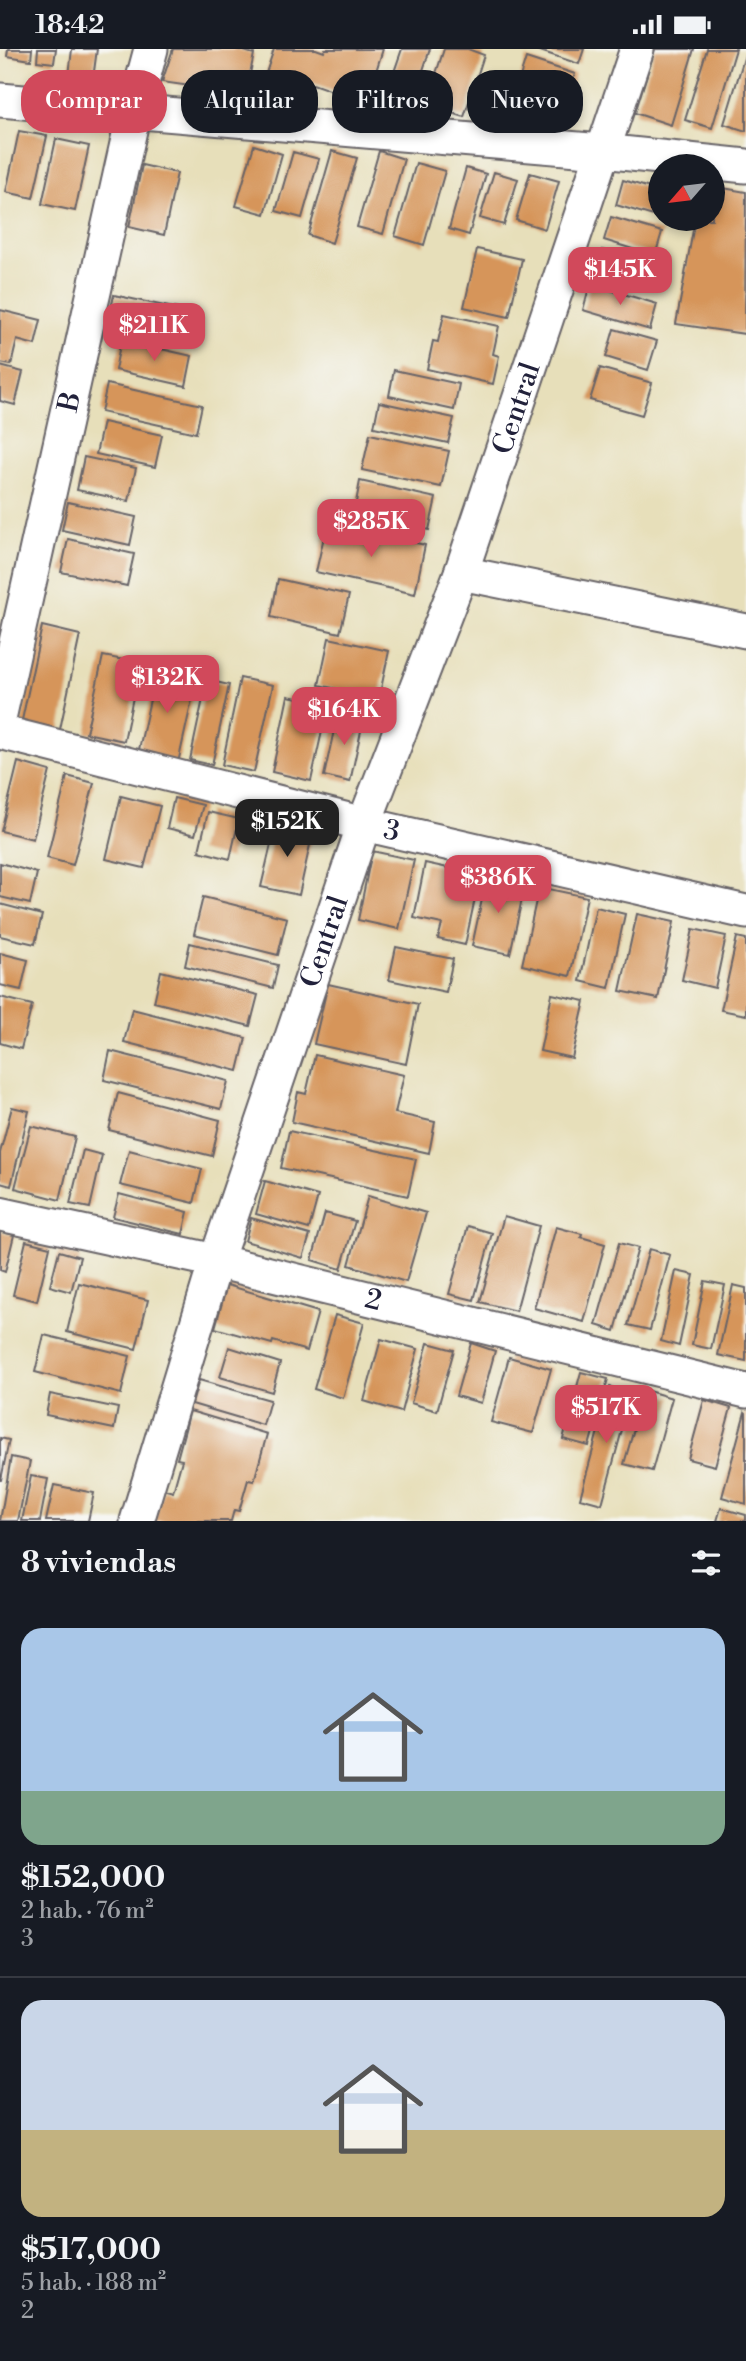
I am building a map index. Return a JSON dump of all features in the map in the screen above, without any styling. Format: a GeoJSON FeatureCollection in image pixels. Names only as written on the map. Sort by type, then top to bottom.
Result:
{"type":"FeatureCollection","features":[{"type":"Feature","properties":{"kind":"street","name":"B"},"geometry":{"type":"LineString","coordinates":[[145,70],[151,49]]}},
{"type":"Feature","properties":{"kind":"street","name":"Central"},"geometry":{"type":"LineString","coordinates":[[138,1521],[216,1261],[364,824],[461,573],[636,49]]}},
{"type":"Feature","properties":{"kind":"street"},"geometry":{"type":"LineString","coordinates":[[0,100],[21,102]]}},
{"type":"Feature","properties":{"kind":"street"},"geometry":{"type":"LineString","coordinates":[[167,115],[602,151],[746,166]]}},
{"type":"Feature","properties":{"kind":"street","name":"B"},"geometry":{"type":"LineString","coordinates":[[0,714],[129,133]]}},
{"type":"Feature","properties":{"kind":"street"},"geometry":{"type":"LineString","coordinates":[[461,573],[746,631]]}},
{"type":"Feature","properties":{"kind":"street","name":"3"},"geometry":{"type":"LineString","coordinates":[[0,732],[364,824],[746,912]]}},
{"type":"Feature","properties":{"kind":"street","name":"2"},"geometry":{"type":"LineString","coordinates":[[0,1214],[216,1261],[746,1391]]}},
{"type":"Feature","properties":{"kind":"building"},"geometry":{"type":"Polygon","coordinates":[[[8,49],[32,49],[31,60],[7,56],[8,49]]]}},
{"type":"Feature","properties":{"kind":"building"},"geometry":{"type":"Polygon","coordinates":[[[38,49],[56,49],[54,63],[37,61],[38,49]]]}},
{"type":"Feature","properties":{"kind":"building"},"geometry":{"type":"Polygon","coordinates":[[[72,49],[97,49],[94,70],[70,70],[72,49]]]}},
{"type":"Feature","properties":{"kind":"building"},"geometry":{"type":"Polygon","coordinates":[[[173,49],[237,49],[254,54],[251,70],[181,70],[181,85],[167,83],[166,70],[173,49]]]}},
{"type":"Feature","properties":{"kind":"building"},"geometry":{"type":"Polygon","coordinates":[[[274,49],[316,49],[324,52],[325,49],[383,49],[376,70],[332,70],[332,91],[318,86],[318,70],[267,70],[274,49]]]}},
{"type":"Feature","properties":{"kind":"building"},"geometry":{"type":"Polygon","coordinates":[[[402,49],[430,49],[423,70],[395,70],[402,49]]]}},
{"type":"Feature","properties":{"kind":"building"},"geometry":{"type":"Polygon","coordinates":[[[444,49],[468,49],[484,55],[479,70],[467,70],[467,108],[464,117],[453,113],[453,70],[437,70],[444,49]]]}},
{"type":"Feature","properties":{"kind":"building"},"geometry":{"type":"Polygon","coordinates":[[[534,49],[584,49],[579,64],[534,49]]]}},
{"type":"Feature","properties":{"kind":"building"},"geometry":{"type":"Polygon","coordinates":[[[655,49],[694,49],[671,125],[635,113],[655,49]]]}},
{"type":"Feature","properties":{"kind":"building"},"geometry":{"type":"Polygon","coordinates":[[[707,49],[736,49],[712,128],[685,120],[707,49]]]}},
{"type":"Feature","properties":{"kind":"building"},"geometry":{"type":"Polygon","coordinates":[[[746,55],[746,131],[724,124],[746,55]]]}},
{"type":"Feature","properties":{"kind":"building"},"geometry":{"type":"Polygon","coordinates":[[[526,58],[563,70],[522,70],[526,58]]]}},
{"type":"Feature","properties":{"kind":"building"},"geometry":{"type":"Polygon","coordinates":[[[19,131],[47,136],[33,198],[6,192],[19,131]]]}},
{"type":"Feature","properties":{"kind":"building"},"geometry":{"type":"Polygon","coordinates":[[[56,139],[89,146],[75,211],[42,204],[56,139]]]}},
{"type":"Feature","properties":{"kind":"building"},"geometry":{"type":"Polygon","coordinates":[[[254,145],[282,154],[265,214],[236,206],[254,145]]]}},
{"type":"Feature","properties":{"kind":"building"},"geometry":{"type":"Polygon","coordinates":[[[332,151],[357,158],[332,243],[308,235],[332,151]]]}},
{"type":"Feature","properties":{"kind":"building"},"geometry":{"type":"Polygon","coordinates":[[[379,151],[404,159],[383,234],[357,227],[379,151]]]}},
{"type":"Feature","properties":{"kind":"building"},"geometry":{"type":"Polygon","coordinates":[[[293,152],[319,159],[302,218],[276,211],[293,152]]]}},
{"type":"Feature","properties":{"kind":"building"},"geometry":{"type":"Polygon","coordinates":[[[416,163],[445,171],[424,245],[395,236],[416,163]]]}},
{"type":"Feature","properties":{"kind":"building"},"geometry":{"type":"Polygon","coordinates":[[[142,165],[177,173],[164,235],[129,227],[142,165]]]}},
{"type":"Feature","properties":{"kind":"building"},"geometry":{"type":"Polygon","coordinates":[[[466,168],[486,174],[469,235],[449,229],[466,168]]]}},
{"type":"Feature","properties":{"kind":"building"},"geometry":{"type":"Polygon","coordinates":[[[494,172],[518,179],[504,225],[480,218],[494,172]]]}},
{"type":"Feature","properties":{"kind":"building"},"geometry":{"type":"Polygon","coordinates":[[[530,173],[559,181],[545,229],[516,220],[530,173]]]}},
{"type":"Feature","properties":{"kind":"building"},"geometry":{"type":"Polygon","coordinates":[[[623,180],[648,187],[648,214],[616,205],[623,180]]]}},
{"type":"Feature","properties":{"kind":"building"},"geometry":{"type":"Polygon","coordinates":[[[725,188],[746,192],[745,334],[676,324],[693,231],[725,231],[725,188]]]}},
{"type":"Feature","properties":{"kind":"building"},"geometry":{"type":"Polygon","coordinates":[[[611,217],[648,228],[648,231],[662,232],[655,256],[604,240],[611,217]]]}},
{"type":"Feature","properties":{"kind":"building"},"geometry":{"type":"Polygon","coordinates":[[[477,249],[522,259],[509,317],[464,307],[477,249]]]}},
{"type":"Feature","properties":{"kind":"building"},"geometry":{"type":"Polygon","coordinates":[[[602,250],[651,265],[644,288],[596,274],[602,250]]]}},
{"type":"Feature","properties":{"kind":"building"},"geometry":{"type":"Polygon","coordinates":[[[590,284],[657,304],[650,330],[583,310],[590,284]]]}},
{"type":"Feature","properties":{"kind":"building"},"geometry":{"type":"Polygon","coordinates":[[[114,295],[183,310],[176,343],[107,328],[114,295]]]}},
{"type":"Feature","properties":{"kind":"building"},"geometry":{"type":"Polygon","coordinates":[[[0,310],[41,320],[35,345],[17,340],[11,365],[0,363],[0,310]]]}},
{"type":"Feature","properties":{"kind":"building"},"geometry":{"type":"Polygon","coordinates":[[[444,314],[499,326],[493,354],[499,356],[493,384],[427,369],[433,341],[438,342],[444,314]]]}},
{"type":"Feature","properties":{"kind":"building"},"geometry":{"type":"Polygon","coordinates":[[[614,329],[657,341],[648,370],[606,357],[614,329]]]}},
{"type":"Feature","properties":{"kind":"building"},"geometry":{"type":"Polygon","coordinates":[[[121,340],[192,356],[186,386],[115,370],[121,340]]]}},
{"type":"Feature","properties":{"kind":"building"},"geometry":{"type":"Polygon","coordinates":[[[0,366],[23,372],[15,405],[0,401],[0,366]]]}},
{"type":"Feature","properties":{"kind":"building"},"geometry":{"type":"Polygon","coordinates":[[[600,368],[652,383],[642,415],[590,400],[600,368]]]}},
{"type":"Feature","properties":{"kind":"building"},"geometry":{"type":"Polygon","coordinates":[[[394,370],[459,384],[454,410],[389,396],[394,370]]]}},
{"type":"Feature","properties":{"kind":"building"},"geometry":{"type":"Polygon","coordinates":[[[107,384],[202,405],[196,433],[101,412],[107,384]]]}},
{"type":"Feature","properties":{"kind":"building"},"geometry":{"type":"Polygon","coordinates":[[[379,402],[454,418],[448,443],[374,427],[379,402]]]}},
{"type":"Feature","properties":{"kind":"building"},"geometry":{"type":"Polygon","coordinates":[[[103,422],[162,435],[155,467],[96,454],[103,422]]]}},
{"type":"Feature","properties":{"kind":"building"},"geometry":{"type":"Polygon","coordinates":[[[370,434],[449,451],[441,487],[362,470],[370,434]]]}},
{"type":"Feature","properties":{"kind":"building"},"geometry":{"type":"Polygon","coordinates":[[[84,457],[136,468],[129,501],[77,490],[84,457]]]}},
{"type":"Feature","properties":{"kind":"building"},"geometry":{"type":"Polygon","coordinates":[[[360,481],[436,498],[429,530],[354,513],[360,481]]]}},
{"type":"Feature","properties":{"kind":"building"},"geometry":{"type":"Polygon","coordinates":[[[68,502],[136,517],[130,545],[62,530],[68,502]]]}},
{"type":"Feature","properties":{"kind":"building"},"geometry":{"type":"Polygon","coordinates":[[[327,523],[425,545],[415,594],[316,572],[327,523]]]}},
{"type":"Feature","properties":{"kind":"building"},"geometry":{"type":"Polygon","coordinates":[[[68,539],[134,554],[127,586],[61,572],[68,539]]]}},
{"type":"Feature","properties":{"kind":"building"},"geometry":{"type":"Polygon","coordinates":[[[278,579],[349,595],[340,633],[271,617],[278,579]]]}},
{"type":"Feature","properties":{"kind":"building"},"geometry":{"type":"Polygon","coordinates":[[[42,626],[80,635],[59,734],[21,725],[42,626]]]}},
{"type":"Feature","properties":{"kind":"building"},"geometry":{"type":"Polygon","coordinates":[[[329,638],[389,651],[379,698],[319,685],[329,638]]]}},
{"type":"Feature","properties":{"kind":"building"},"geometry":{"type":"Polygon","coordinates":[[[103,656],[140,663],[124,741],[86,733],[103,656]]]}},
{"type":"Feature","properties":{"kind":"building"},"geometry":{"type":"Polygon","coordinates":[[[157,668],[197,677],[178,763],[138,754],[157,668]]]}},
{"type":"Feature","properties":{"kind":"building"},"geometry":{"type":"Polygon","coordinates":[[[240,678],[273,685],[254,772],[222,765],[240,678]]]}},
{"type":"Feature","properties":{"kind":"building"},"geometry":{"type":"Polygon","coordinates":[[[207,680],[229,685],[212,765],[190,760],[207,680]]]}},
{"type":"Feature","properties":{"kind":"building"},"geometry":{"type":"Polygon","coordinates":[[[288,696],[328,704],[311,781],[272,772],[288,696]]]}},
{"type":"Feature","properties":{"kind":"building"},"geometry":{"type":"Polygon","coordinates":[[[338,712],[364,717],[350,782],[324,776],[338,712]]]}},
{"type":"Feature","properties":{"kind":"building"},"geometry":{"type":"Polygon","coordinates":[[[18,762],[50,771],[33,839],[1,831],[18,762]]]}},
{"type":"Feature","properties":{"kind":"building"},"geometry":{"type":"Polygon","coordinates":[[[67,776],[94,783],[73,865],[47,858],[67,776]]]}},
{"type":"Feature","properties":{"kind":"building"},"geometry":{"type":"Polygon","coordinates":[[[121,796],[160,806],[144,868],[106,859],[121,796]]]}},
{"type":"Feature","properties":{"kind":"building"},"geometry":{"type":"Polygon","coordinates":[[[174,798],[203,805],[195,835],[167,828],[174,798]]]}},
{"type":"Feature","properties":{"kind":"building"},"geometry":{"type":"Polygon","coordinates":[[[208,812],[239,819],[230,859],[199,851],[208,812]]]}},
{"type":"Feature","properties":{"kind":"building"},"geometry":{"type":"Polygon","coordinates":[[[276,823],[313,831],[299,895],[261,887],[276,823]]]}},
{"type":"Feature","properties":{"kind":"building"},"geometry":{"type":"Polygon","coordinates":[[[372,851],[414,860],[399,929],[358,920],[372,851]]]}},
{"type":"Feature","properties":{"kind":"building"},"geometry":{"type":"Polygon","coordinates":[[[0,863],[37,873],[30,904],[0,897],[0,863]]]}},
{"type":"Feature","properties":{"kind":"building"},"geometry":{"type":"Polygon","coordinates":[[[425,863],[480,875],[465,945],[438,939],[442,924],[414,918],[425,863]]]}},
{"type":"Feature","properties":{"kind":"building"},"geometry":{"type":"Polygon","coordinates":[[[487,876],[525,885],[510,954],[472,946],[487,876]]]}},
{"type":"Feature","properties":{"kind":"building"},"geometry":{"type":"Polygon","coordinates":[[[539,887],[587,897],[570,976],[522,965],[539,887]]]}},
{"type":"Feature","properties":{"kind":"building"},"geometry":{"type":"Polygon","coordinates":[[[203,897],[287,918],[278,955],[194,934],[203,897]]]}},
{"type":"Feature","properties":{"kind":"building"},"geometry":{"type":"Polygon","coordinates":[[[0,904],[42,915],[35,944],[0,936],[0,904]]]}},
{"type":"Feature","properties":{"kind":"building"},"geometry":{"type":"Polygon","coordinates":[[[596,907],[625,914],[609,988],[580,981],[596,907]]]}},
{"type":"Feature","properties":{"kind":"building"},"geometry":{"type":"Polygon","coordinates":[[[637,914],[674,922],[658,999],[620,991],[637,914]]]}},
{"type":"Feature","properties":{"kind":"building"},"geometry":{"type":"Polygon","coordinates":[[[693,929],[726,936],[715,988],[682,980],[693,929]]]}},
{"type":"Feature","properties":{"kind":"building"},"geometry":{"type":"Polygon","coordinates":[[[737,937],[746,939],[746,1015],[721,1010],[737,937]]]}},
{"type":"Feature","properties":{"kind":"building"},"geometry":{"type":"Polygon","coordinates":[[[190,943],[278,965],[273,988],[185,966],[190,943]]]}},
{"type":"Feature","properties":{"kind":"building"},"geometry":{"type":"Polygon","coordinates":[[[396,947],[453,959],[446,992],[389,980],[396,947]]]}},
{"type":"Feature","properties":{"kind":"building"},"geometry":{"type":"Polygon","coordinates":[[[0,953],[28,960],[21,990],[0,985],[0,953]]]}},
{"type":"Feature","properties":{"kind":"building"},"geometry":{"type":"Polygon","coordinates":[[[161,971],[258,995],[250,1026],[154,1002],[161,971]]]}},
{"type":"Feature","properties":{"kind":"building"},"geometry":{"type":"Polygon","coordinates":[[[328,984],[418,1004],[406,1064],[314,1044],[328,984]]]}},
{"type":"Feature","properties":{"kind":"building"},"geometry":{"type":"Polygon","coordinates":[[[552,994],[585,1001],[572,1058],[540,1051],[552,994]]]}},
{"type":"Feature","properties":{"kind":"building"},"geometry":{"type":"Polygon","coordinates":[[[0,997],[32,1005],[21,1049],[0,1043],[0,997]]]}},
{"type":"Feature","properties":{"kind":"building"},"geometry":{"type":"Polygon","coordinates":[[[132,1009],[246,1038],[238,1071],[124,1042],[132,1009]]]}},
{"type":"Feature","properties":{"kind":"building"},"geometry":{"type":"Polygon","coordinates":[[[110,1051],[228,1081],[221,1109],[104,1080],[110,1051]]]}},
{"type":"Feature","properties":{"kind":"building"},"geometry":{"type":"Polygon","coordinates":[[[315,1055],[404,1075],[395,1113],[435,1122],[429,1153],[292,1122],[298,1092],[306,1094],[315,1055]]]}},
{"type":"Feature","properties":{"kind":"building"},"geometry":{"type":"Polygon","coordinates":[[[118,1093],[220,1120],[212,1156],[109,1130],[118,1093]]]}},
{"type":"Feature","properties":{"kind":"building"},"geometry":{"type":"Polygon","coordinates":[[[12,1107],[29,1111],[11,1186],[0,1183],[0,1153],[12,1107]]]}},
{"type":"Feature","properties":{"kind":"building"},"geometry":{"type":"Polygon","coordinates":[[[31,1126],[75,1137],[60,1200],[15,1188],[31,1126]]]}},
{"type":"Feature","properties":{"kind":"building"},"geometry":{"type":"Polygon","coordinates":[[[289,1131],[416,1159],[408,1196],[281,1168],[289,1131]]]}},
{"type":"Feature","properties":{"kind":"building"},"geometry":{"type":"Polygon","coordinates":[[[83,1150],[102,1155],[90,1208],[70,1204],[83,1150]]]}},
{"type":"Feature","properties":{"kind":"building"},"geometry":{"type":"Polygon","coordinates":[[[129,1150],[202,1169],[194,1203],[120,1185],[129,1150]]]}},
{"type":"Feature","properties":{"kind":"building"},"geometry":{"type":"Polygon","coordinates":[[[265,1181],[318,1196],[309,1229],[256,1214],[265,1181]]]}},
{"type":"Feature","properties":{"kind":"building"},"geometry":{"type":"Polygon","coordinates":[[[119,1194],[188,1212],[183,1234],[113,1217],[119,1194]]]}},
{"type":"Feature","properties":{"kind":"building"},"geometry":{"type":"Polygon","coordinates":[[[368,1196],[426,1213],[406,1282],[349,1265],[368,1196]]]}},
{"type":"Feature","properties":{"kind":"building"},"geometry":{"type":"Polygon","coordinates":[[[325,1213],[355,1221],[341,1269],[312,1260],[325,1213]]]}},
{"type":"Feature","properties":{"kind":"building"},"geometry":{"type":"Polygon","coordinates":[[[504,1216],[539,1226],[516,1311],[480,1302],[504,1216]]]}},
{"type":"Feature","properties":{"kind":"building"},"geometry":{"type":"Polygon","coordinates":[[[251,1218],[310,1235],[303,1258],[245,1241],[251,1218]]]}},
{"type":"Feature","properties":{"kind":"building"},"geometry":{"type":"Polygon","coordinates":[[[468,1226],[492,1233],[474,1300],[449,1294],[468,1226]]]}},
{"type":"Feature","properties":{"kind":"building"},"geometry":{"type":"Polygon","coordinates":[[[556,1227],[605,1244],[584,1322],[534,1308],[556,1227]]]}},
{"type":"Feature","properties":{"kind":"building"},"geometry":{"type":"Polygon","coordinates":[[[0,1231],[14,1235],[5,1272],[0,1270],[0,1231]]]}},
{"type":"Feature","properties":{"kind":"building"},"geometry":{"type":"Polygon","coordinates":[[[26,1241],[50,1247],[37,1301],[13,1295],[26,1241]]]}},
{"type":"Feature","properties":{"kind":"building"},"geometry":{"type":"Polygon","coordinates":[[[619,1243],[638,1248],[615,1331],[596,1325],[619,1243]]]}},
{"type":"Feature","properties":{"kind":"building"},"geometry":{"type":"Polygon","coordinates":[[[649,1249],[670,1255],[650,1330],[628,1325],[649,1249]]]}},
{"type":"Feature","properties":{"kind":"building"},"geometry":{"type":"Polygon","coordinates":[[[59,1251],[80,1257],[71,1292],[50,1286],[59,1251]]]}},
{"type":"Feature","properties":{"kind":"building"},"geometry":{"type":"Polygon","coordinates":[[[676,1271],[694,1275],[679,1346],[661,1341],[676,1271]]]}},
{"type":"Feature","properties":{"kind":"building"},"geometry":{"type":"Polygon","coordinates":[[[705,1281],[725,1285],[711,1349],[692,1345],[705,1281]]]}},
{"type":"Feature","properties":{"kind":"building"},"geometry":{"type":"Polygon","coordinates":[[[79,1283],[148,1300],[136,1349],[67,1332],[79,1283]]]}},
{"type":"Feature","properties":{"kind":"building"},"geometry":{"type":"Polygon","coordinates":[[[227,1285],[318,1312],[307,1351],[215,1328],[227,1285]]]}},
{"type":"Feature","properties":{"kind":"building"},"geometry":{"type":"Polygon","coordinates":[[[733,1285],[746,1288],[746,1361],[718,1355],[733,1285]]]}},
{"type":"Feature","properties":{"kind":"building"},"geometry":{"type":"Polygon","coordinates":[[[335,1315],[364,1323],[343,1398],[314,1389],[335,1315]]]}},
{"type":"Feature","properties":{"kind":"building"},"geometry":{"type":"Polygon","coordinates":[[[44,1335],[130,1356],[121,1394],[35,1372],[44,1335]]]}},
{"type":"Feature","properties":{"kind":"building"},"geometry":{"type":"Polygon","coordinates":[[[381,1339],[418,1349],[401,1412],[364,1401],[381,1339]]]}},
{"type":"Feature","properties":{"kind":"building"},"geometry":{"type":"Polygon","coordinates":[[[428,1343],[454,1350],[437,1411],[411,1403],[428,1343]]]}},
{"type":"Feature","properties":{"kind":"building"},"geometry":{"type":"Polygon","coordinates":[[[471,1343],[495,1351],[481,1403],[456,1396],[471,1343]]]}},
{"type":"Feature","properties":{"kind":"building"},"geometry":{"type":"Polygon","coordinates":[[[229,1347],[280,1363],[272,1392],[220,1377],[229,1347]]]}},
{"type":"Feature","properties":{"kind":"building"},"geometry":{"type":"Polygon","coordinates":[[[509,1357],[551,1369],[533,1433],[491,1422],[509,1357]]]}},
{"type":"Feature","properties":{"kind":"building"},"geometry":{"type":"Polygon","coordinates":[[[581,1372],[608,1379],[589,1446],[563,1439],[581,1372]]]}},
{"type":"Feature","properties":{"kind":"building"},"geometry":{"type":"Polygon","coordinates":[[[199,1380],[270,1400],[263,1425],[192,1404],[199,1380]]]}},
{"type":"Feature","properties":{"kind":"building"},"geometry":{"type":"Polygon","coordinates":[[[610,1387],[632,1393],[602,1504],[580,1498],[610,1387]]]}},
{"type":"Feature","properties":{"kind":"building"},"geometry":{"type":"Polygon","coordinates":[[[645,1390],[672,1398],[652,1471],[624,1464],[645,1390]]]}},
{"type":"Feature","properties":{"kind":"building"},"geometry":{"type":"Polygon","coordinates":[[[50,1394],[118,1408],[114,1429],[46,1415],[50,1394]]]}},
{"type":"Feature","properties":{"kind":"building"},"geometry":{"type":"Polygon","coordinates":[[[704,1400],[731,1408],[715,1466],[688,1459],[704,1400]]]}},
{"type":"Feature","properties":{"kind":"building"},"geometry":{"type":"Polygon","coordinates":[[[190,1411],[267,1434],[254,1481],[248,1480],[239,1511],[234,1510],[231,1521],[154,1521],[163,1489],[173,1492],[182,1460],[177,1459],[190,1411]]]}},
{"type":"Feature","properties":{"kind":"building"},"geometry":{"type":"Polygon","coordinates":[[[746,1413],[746,1504],[722,1497],[746,1413]]]}},
{"type":"Feature","properties":{"kind":"building"},"geometry":{"type":"Polygon","coordinates":[[[0,1438],[9,1440],[1,1480],[0,1480],[0,1438]]]}},
{"type":"Feature","properties":{"kind":"building"},"geometry":{"type":"Polygon","coordinates":[[[11,1457],[30,1461],[18,1521],[0,1521],[11,1457]]]}},
{"type":"Feature","properties":{"kind":"building"},"geometry":{"type":"Polygon","coordinates":[[[31,1476],[48,1479],[40,1521],[22,1521],[31,1476]]]}},
{"type":"Feature","properties":{"kind":"building"},"geometry":{"type":"Polygon","coordinates":[[[54,1485],[94,1493],[88,1521],[46,1521],[54,1485]]]}},
{"type":"Feature","properties":{"kind":"building"},"geometry":{"type":"Polygon","coordinates":[[[721,1508],[746,1515],[746,1521],[717,1521],[721,1508]]]}}]}
